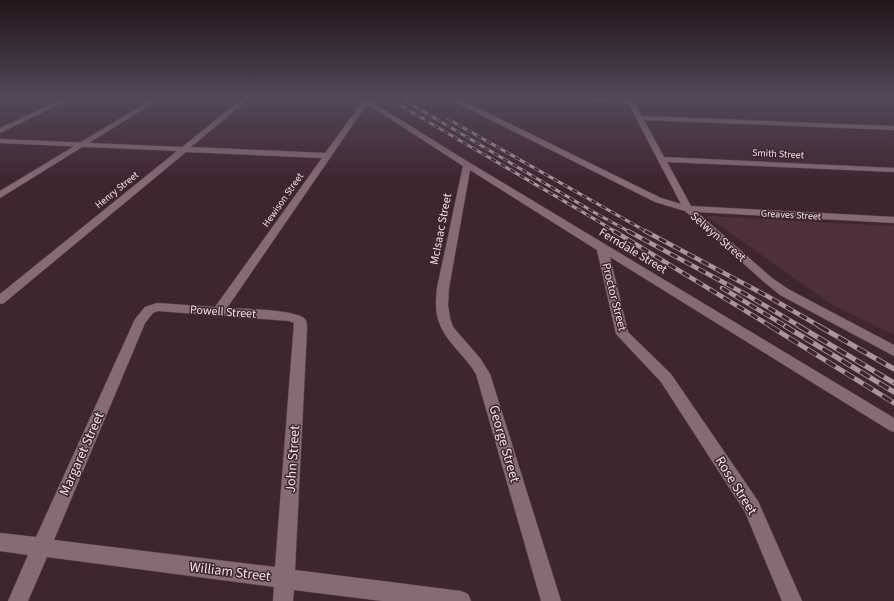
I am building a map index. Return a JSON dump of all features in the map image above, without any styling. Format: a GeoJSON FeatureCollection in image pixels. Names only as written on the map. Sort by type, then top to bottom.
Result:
{"type":"FeatureCollection","features":[{"type":"Feature","properties":{"kind":"street"},"geometry":{"type":"LineString","coordinates":[[0,132],[14,125]]}},
{"type":"Feature","properties":{"kind":"street"},"geometry":{"type":"LineString","coordinates":[[0,195],[114,125]]}},
{"type":"Feature","properties":{"kind":"street","name":"Henry Street"},"geometry":{"type":"LineString","coordinates":[[0,300],[213,125]]}},
{"type":"Feature","properties":{"kind":"street","name":"Hewison Street"},"geometry":{"type":"LineString","coordinates":[[218,312],[328,156],[347,125]]}},
{"type":"Feature","properties":{"kind":"street","name":"Ferndale Street"},"geometry":{"type":"LineString","coordinates":[[405,125],[894,426]]}},
{"type":"Feature","properties":{"kind":"street","name":"Selwyn Street"},"geometry":{"type":"LineString","coordinates":[[508,125],[658,200],[688,209],[768,280],[784,292],[894,350]]}},
{"type":"Feature","properties":{"kind":"street"},"geometry":{"type":"LineString","coordinates":[[643,125],[688,209]]}},
{"type":"Feature","properties":{"kind":"street"},"geometry":{"type":"LineString","coordinates":[[819,125],[894,128]]}},
{"type":"Feature","properties":{"kind":"street"},"geometry":{"type":"LineString","coordinates":[[0,141],[328,156]]}},
{"type":"Feature","properties":{"kind":"street","name":"Smith Street"},"geometry":{"type":"LineString","coordinates":[[662,159],[894,170]]}},
{"type":"Feature","properties":{"kind":"street","name":"McIsaac Street"},"geometry":{"type":"LineString","coordinates":[[442,298],[467,164]]}},
{"type":"Feature","properties":{"kind":"street","name":"Greaves Street"},"geometry":{"type":"LineString","coordinates":[[688,209],[894,220]]}},
{"type":"Feature","properties":{"kind":"street","name":"Proctor Street"},"geometry":{"type":"LineString","coordinates":[[602,247],[622,334],[666,378]]}},
{"type":"Feature","properties":{"kind":"street","name":"George Street"},"geometry":{"type":"LineString","coordinates":[[442,298],[442,317],[450,334],[473,358],[483,374],[550,601]]}},
{"type":"Feature","properties":{"kind":"street","name":"Powell Street"},"geometry":{"type":"LineString","coordinates":[[149,310],[157,307],[291,317],[297,319]]}},
{"type":"Feature","properties":{"kind":"street","name":"Margaret Street"},"geometry":{"type":"LineString","coordinates":[[18,601],[139,322],[149,310]]}},
{"type":"Feature","properties":{"kind":"street","name":"John Street"},"geometry":{"type":"LineString","coordinates":[[283,601],[301,329],[300,321],[297,319]]}},
{"type":"Feature","properties":{"kind":"street","name":"Rose Street"},"geometry":{"type":"LineString","coordinates":[[666,378],[752,507],[792,601]]}},
{"type":"Feature","properties":{"kind":"street","name":"William Street"},"geometry":{"type":"LineString","coordinates":[[0,542],[461,601]]}},
{"type":"Feature","properties":{"kind":"shaded area"},"geometry":{"type":"Polygon","coordinates":[[[706,216],[894,226],[894,335],[831,304],[706,216]]]}},
{"type":"Feature","properties":{"kind":"railway"},"geometry":{"type":"LineString","coordinates":[[434,125],[616,232]]}},
{"type":"Feature","properties":{"kind":"railway"},"geometry":{"type":"LineString","coordinates":[[446,125],[630,232]]}},
{"type":"Feature","properties":{"kind":"railway"},"geometry":{"type":"LineString","coordinates":[[459,125],[647,232]]}},
{"type":"Feature","properties":{"kind":"railway"},"geometry":{"type":"LineString","coordinates":[[614,231],[772,327]]}},
{"type":"Feature","properties":{"kind":"railway"},"geometry":{"type":"LineString","coordinates":[[628,231],[747,295],[801,327]]}},
{"type":"Feature","properties":{"kind":"railway"},"geometry":{"type":"LineString","coordinates":[[645,231],[767,296],[821,327]]}},
{"type":"Feature","properties":{"kind":"railway"},"geometry":{"type":"LineString","coordinates":[[722,288],[787,327]]}},
{"type":"Feature","properties":{"kind":"railway"},"geometry":{"type":"LineString","coordinates":[[770,326],[894,403]]}},
{"type":"Feature","properties":{"kind":"railway"},"geometry":{"type":"LineString","coordinates":[[785,326],[894,392]]}},
{"type":"Feature","properties":{"kind":"railway"},"geometry":{"type":"LineString","coordinates":[[799,326],[894,383]]}},
{"type":"Feature","properties":{"kind":"railway"},"geometry":{"type":"LineString","coordinates":[[819,326],[894,369]]}}]}
